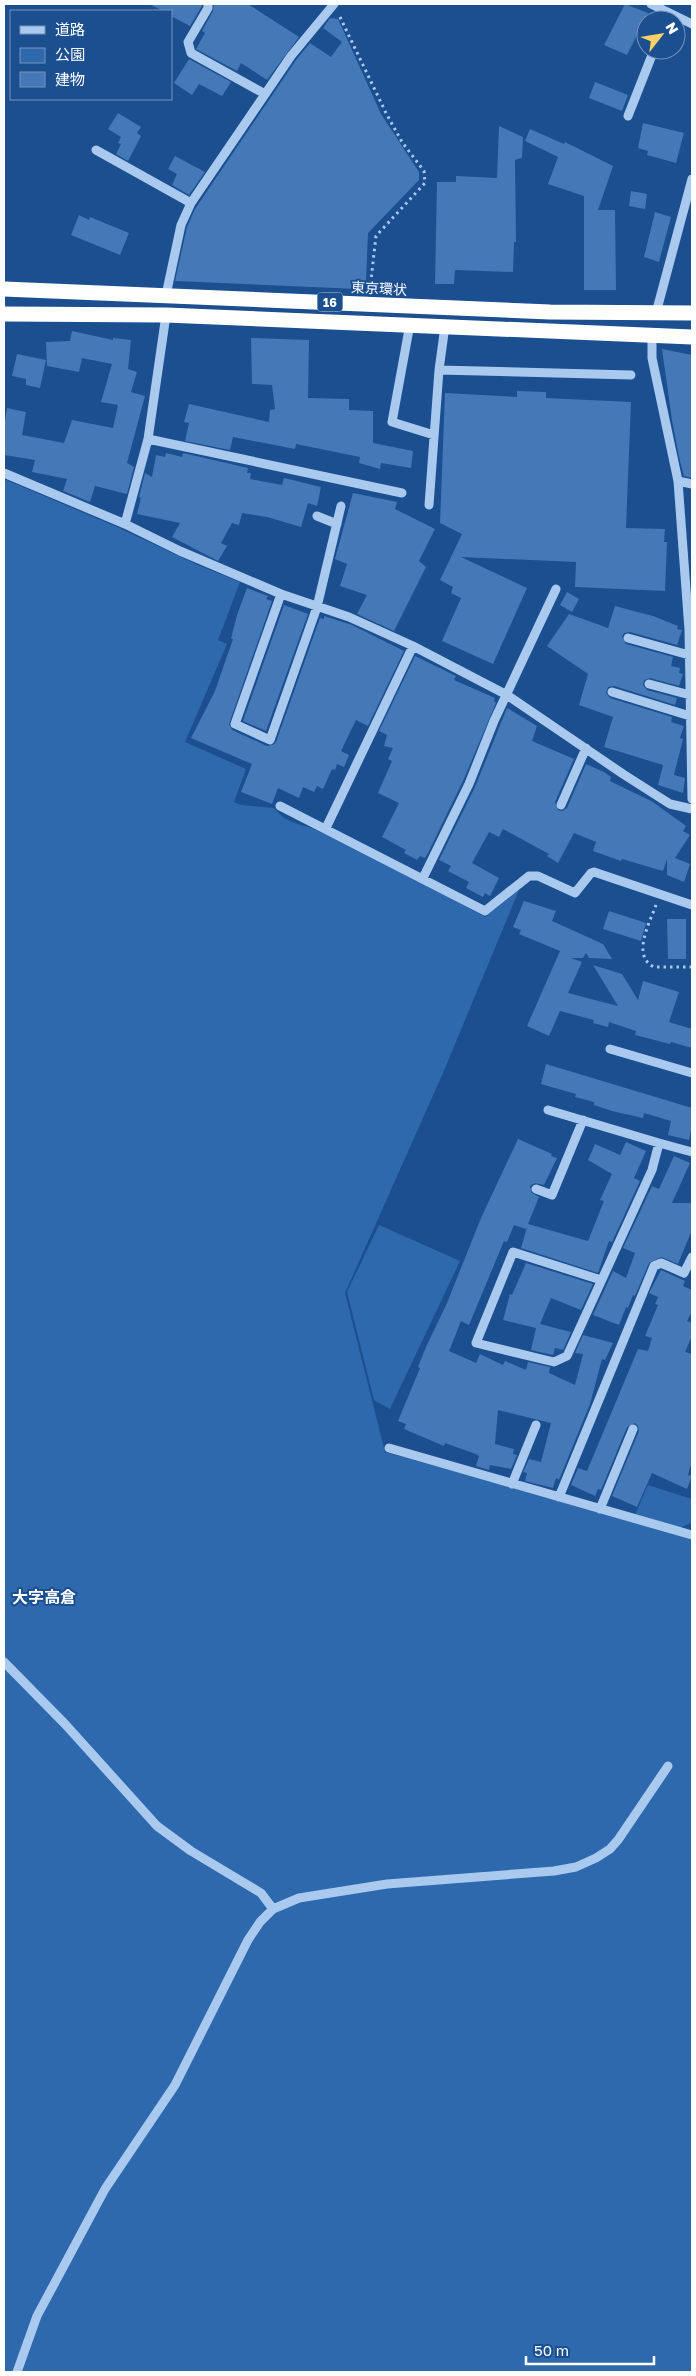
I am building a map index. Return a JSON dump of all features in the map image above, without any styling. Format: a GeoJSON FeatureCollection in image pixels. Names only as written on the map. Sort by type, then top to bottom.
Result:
{"type":"FeatureCollection","features":[{"type":"Feature","properties":{"kind":"highway","name":"東京環状"},"geometry":{"type":"LineString","coordinates":[[4,289],[550,312],[692,313]]}},
{"type":"Feature","properties":{"kind":"highway","name":"16"},"geometry":{"type":"LineString","coordinates":[[4,314],[166,315],[692,337]]}},
{"type":"Feature","properties":{"kind":"street"},"geometry":{"type":"LineString","coordinates":[[208,4],[208,8],[188,42],[191,53],[265,94]]}},
{"type":"Feature","properties":{"kind":"street"},"geometry":{"type":"LineString","coordinates":[[166,295],[180,225],[191,203],[291,56],[334,4]]}},
{"type":"Feature","properties":{"kind":"street"},"geometry":{"type":"LineString","coordinates":[[628,116],[650,60]]}},
{"type":"Feature","properties":{"kind":"street"},"geometry":{"type":"LineString","coordinates":[[96,150],[191,203]]}},
{"type":"Feature","properties":{"kind":"street"},"geometry":{"type":"LineString","coordinates":[[656,313],[692,178]]}},
{"type":"Feature","properties":{"kind":"street"},"geometry":{"type":"LineString","coordinates":[[125,524],[148,439],[166,315]]}},
{"type":"Feature","properties":{"kind":"street"},"geometry":{"type":"LineString","coordinates":[[410,324],[392,422],[434,435]]}},
{"type":"Feature","properties":{"kind":"street"},"geometry":{"type":"LineString","coordinates":[[429,506],[439,370],[445,326]]}},
{"type":"Feature","properties":{"kind":"street"},"geometry":{"type":"LineString","coordinates":[[652,334],[652,358],[678,481],[689,655],[692,799]]}},
{"type":"Feature","properties":{"kind":"street"},"geometry":{"type":"LineString","coordinates":[[439,370],[631,375]]}},
{"type":"Feature","properties":{"kind":"street"},"geometry":{"type":"LineString","coordinates":[[148,439],[402,493]]}},
{"type":"Feature","properties":{"kind":"street"},"geometry":{"type":"LineString","coordinates":[[4,473],[125,524],[180,551],[281,594],[349,617],[412,646],[507,695],[670,804],[692,809]]}},
{"type":"Feature","properties":{"kind":"street"},"geometry":{"type":"LineString","coordinates":[[678,481],[692,484]]}},
{"type":"Feature","properties":{"kind":"street"},"geometry":{"type":"LineString","coordinates":[[281,594],[235,724],[270,740],[317,607],[341,506]]}},
{"type":"Feature","properties":{"kind":"street"},"geometry":{"type":"LineString","coordinates":[[317,516],[337,524]]}},
{"type":"Feature","properties":{"kind":"street"},"geometry":{"type":"LineString","coordinates":[[685,571],[692,579]]}},
{"type":"Feature","properties":{"kind":"street"},"geometry":{"type":"LineString","coordinates":[[423,878],[469,784],[507,695],[556,590]]}},
{"type":"Feature","properties":{"kind":"street"},"geometry":{"type":"LineString","coordinates":[[628,638],[689,655]]}},
{"type":"Feature","properties":{"kind":"street"},"geometry":{"type":"LineString","coordinates":[[326,828],[412,646]]}},
{"type":"Feature","properties":{"kind":"street"},"geometry":{"type":"LineString","coordinates":[[650,684],[690,695]]}},
{"type":"Feature","properties":{"kind":"street"},"geometry":{"type":"LineString","coordinates":[[612,692],[690,716]]}},
{"type":"Feature","properties":{"kind":"street"},"geometry":{"type":"LineString","coordinates":[[561,805],[586,748]]}},
{"type":"Feature","properties":{"kind":"street"},"geometry":{"type":"LineString","coordinates":[[280,806],[485,910],[529,876],[533,875],[575,893],[594,872],[692,905]]}},
{"type":"Feature","properties":{"kind":"street"},"geometry":{"type":"LineString","coordinates":[[610,1049],[692,1074]]}},
{"type":"Feature","properties":{"kind":"street"},"geometry":{"type":"LineString","coordinates":[[548,1110],[692,1152]]}},
{"type":"Feature","properties":{"kind":"street"},"geometry":{"type":"LineString","coordinates":[[536,1188],[552,1195],[583,1120]]}},
{"type":"Feature","properties":{"kind":"street"},"geometry":{"type":"LineString","coordinates":[[601,1280],[513,1252],[476,1343],[554,1362],[567,1356],[652,1170],[659,1143]]}},
{"type":"Feature","properties":{"kind":"street"},"geometry":{"type":"LineString","coordinates":[[559,1497],[654,1266],[661,1263],[684,1273],[692,1257]]}},
{"type":"Feature","properties":{"kind":"street"},"geometry":{"type":"LineString","coordinates":[[512,1484],[536,1425]]}},
{"type":"Feature","properties":{"kind":"street"},"geometry":{"type":"LineString","coordinates":[[600,1509],[633,1429]]}},
{"type":"Feature","properties":{"kind":"street"},"geometry":{"type":"LineString","coordinates":[[389,1448],[692,1535]]}},
{"type":"Feature","properties":{"kind":"street"},"geometry":{"type":"LineString","coordinates":[[4,1662],[65,1724],[157,1826],[191,1851],[261,1893],[273,1909]]}},
{"type":"Feature","properties":{"kind":"street"},"geometry":{"type":"LineString","coordinates":[[17,2372],[36,2316],[105,2189],[175,2085],[248,1940],[260,1922],[273,1909],[299,1898],[387,1884],[516,1876],[576,1867],[610,1849],[668,1766]]}},
{"type":"Feature","properties":{"kind":"path"},"geometry":{"type":"LineString","coordinates":[[334,4],[386,113],[402,142],[424,171],[425,183],[376,236],[369,304]]}},
{"type":"Feature","properties":{"kind":"path"},"geometry":{"type":"LineString","coordinates":[[659,895],[645,936],[643,956],[654,967],[692,967]]}},
{"type":"Feature","properties":{"kind":"green space"},"geometry":{"type":"Polygon","coordinates":[[[4,479],[240,582],[218,640],[227,644],[185,742],[246,769],[234,802],[241,805],[274,808],[284,818],[341,842],[485,917],[519,890],[443,1073],[345,1293],[385,1452],[692,1538],[692,2372],[4,2372],[4,479]]]}},
{"type":"Feature","properties":{"kind":"green space"},"geometry":{"type":"Polygon","coordinates":[[[379,1225],[460,1261],[390,1409],[374,1400],[347,1292],[379,1225]]]}},
{"type":"Feature","properties":{"kind":"green space"},"geometry":{"type":"Polygon","coordinates":[[[648,1485],[692,1499],[691,1523],[679,1528],[635,1515],[648,1485]]]}},
{"type":"Feature","properties":{"kind":"building"},"geometry":{"type":"Polygon","coordinates":[[[149,4],[202,4],[190,26],[172,17],[172,10],[161,10],[149,4]]]}},
{"type":"Feature","properties":{"kind":"building"},"geometry":{"type":"Polygon","coordinates":[[[214,4],[248,4],[299,37],[267,80],[241,63],[237,71],[196,49],[205,33],[202,31],[213,11],[214,4]]]}},
{"type":"Feature","properties":{"kind":"building"},"geometry":{"type":"Polygon","coordinates":[[[625,4],[640,10],[636,10],[636,37],[627,55],[604,45],[625,4]]]}},
{"type":"Feature","properties":{"kind":"building"},"geometry":{"type":"Polygon","coordinates":[[[330,18],[338,19],[381,114],[419,172],[419,180],[368,233],[366,282],[358,289],[175,281],[187,227],[195,209],[296,60],[310,43],[331,57],[342,42],[323,28],[330,18]]]}},
{"type":"Feature","properties":{"kind":"building"},"geometry":{"type":"Polygon","coordinates":[[[189,59],[231,82],[222,96],[199,84],[192,95],[174,83],[189,59]]]}},
{"type":"Feature","properties":{"kind":"building"},"geometry":{"type":"Polygon","coordinates":[[[595,82],[628,95],[622,111],[589,98],[595,82]]]}},
{"type":"Feature","properties":{"kind":"building"},"geometry":{"type":"Polygon","coordinates":[[[118,113],[141,127],[137,133],[141,136],[128,161],[116,154],[121,144],[118,143],[121,137],[108,129],[118,113]]]}},
{"type":"Feature","properties":{"kind":"building"},"geometry":{"type":"Polygon","coordinates":[[[643,123],[684,133],[676,163],[647,155],[648,151],[638,148],[643,123]]]}},
{"type":"Feature","properties":{"kind":"building"},"geometry":{"type":"Polygon","coordinates":[[[499,126],[523,137],[522,158],[515,160],[516,242],[514,242],[513,272],[455,270],[454,284],[435,284],[437,182],[456,182],[456,176],[497,178],[499,126]]]}},
{"type":"Feature","properties":{"kind":"building"},"geometry":{"type":"Polygon","coordinates":[[[530,129],[564,144],[565,142],[613,166],[598,210],[615,210],[616,290],[584,290],[584,196],[548,184],[558,157],[525,141],[530,129]]]}},
{"type":"Feature","properties":{"kind":"building"},"geometry":{"type":"Polygon","coordinates":[[[175,156],[205,172],[189,195],[172,185],[177,174],[168,169],[175,156]]]}},
{"type":"Feature","properties":{"kind":"building"},"geometry":{"type":"Polygon","coordinates":[[[631,191],[647,194],[645,209],[629,206],[631,191]]]}},
{"type":"Feature","properties":{"kind":"building"},"geometry":{"type":"Polygon","coordinates":[[[655,212],[671,217],[659,262],[644,257],[655,212]]]}},
{"type":"Feature","properties":{"kind":"building"},"geometry":{"type":"Polygon","coordinates":[[[79,215],[89,220],[90,217],[129,233],[120,255],[71,235],[79,215]]]}},
{"type":"Feature","properties":{"kind":"building"},"geometry":{"type":"Polygon","coordinates":[[[72,331],[113,340],[113,338],[131,340],[128,369],[137,372],[131,392],[145,396],[127,463],[134,467],[127,494],[95,486],[90,502],[63,491],[67,479],[32,472],[35,460],[4,455],[4,428],[7,408],[26,412],[22,435],[64,443],[72,420],[113,428],[118,405],[101,402],[112,364],[82,358],[79,372],[47,366],[46,342],[70,341],[72,331]]]}},
{"type":"Feature","properties":{"kind":"building"},"geometry":{"type":"Polygon","coordinates":[[[251,338],[309,340],[308,398],[349,399],[349,410],[373,411],[373,443],[413,451],[411,468],[381,463],[380,469],[359,463],[360,457],[296,444],[295,449],[233,437],[230,450],[185,441],[189,423],[184,422],[189,404],[269,422],[270,410],[275,409],[272,385],[252,384],[251,338]]]}},
{"type":"Feature","properties":{"kind":"building"},"geometry":{"type":"Polygon","coordinates":[[[662,349],[692,355],[692,478],[684,476],[679,457],[662,349]]]}},
{"type":"Feature","properties":{"kind":"building"},"geometry":{"type":"Polygon","coordinates":[[[17,354],[46,360],[40,388],[26,385],[26,379],[12,376],[17,354]]]}},
{"type":"Feature","properties":{"kind":"building"},"geometry":{"type":"Polygon","coordinates":[[[517,391],[546,392],[546,398],[631,402],[626,528],[665,529],[664,542],[667,542],[665,591],[575,587],[576,562],[461,557],[527,588],[493,664],[442,641],[461,598],[451,593],[453,587],[440,580],[462,534],[440,523],[445,393],[517,397],[517,391]]]}},
{"type":"Feature","properties":{"kind":"building"},"geometry":{"type":"Polygon","coordinates":[[[166,453],[182,457],[183,453],[248,468],[247,473],[251,473],[250,479],[282,485],[284,478],[321,487],[317,506],[308,503],[301,527],[267,517],[242,513],[239,525],[232,523],[221,543],[227,546],[218,561],[172,537],[180,523],[137,514],[145,473],[152,477],[156,455],[165,457],[166,453]]]}},
{"type":"Feature","properties":{"kind":"building"},"geometry":{"type":"Polygon","coordinates":[[[353,493],[397,502],[395,509],[435,529],[419,561],[426,567],[394,631],[357,614],[367,595],[340,586],[347,564],[335,559],[353,493]]]}},
{"type":"Feature","properties":{"kind":"building"},"geometry":{"type":"Polygon","coordinates":[[[247,588],[268,596],[266,599],[272,601],[229,724],[232,730],[267,746],[273,745],[276,742],[320,618],[324,619],[324,616],[352,625],[404,651],[368,726],[356,720],[341,751],[349,755],[344,767],[337,764],[335,770],[332,769],[323,789],[317,786],[314,792],[303,787],[299,798],[278,788],[272,804],[241,792],[252,764],[191,738],[215,691],[233,639],[231,639],[237,615],[247,588]]]}},
{"type":"Feature","properties":{"kind":"building"},"geometry":{"type":"Polygon","coordinates":[[[567,592],[579,599],[572,612],[560,605],[567,592]]]}},
{"type":"Feature","properties":{"kind":"building"},"geometry":{"type":"Polygon","coordinates":[[[284,605],[308,614],[266,731],[243,721],[284,605]]]}},
{"type":"Feature","properties":{"kind":"building"},"geometry":{"type":"Polygon","coordinates":[[[615,606],[653,616],[678,626],[677,629],[682,630],[677,645],[630,632],[624,633],[622,637],[626,644],[673,657],[671,666],[680,668],[679,673],[683,674],[679,686],[650,678],[644,680],[643,685],[647,690],[677,698],[675,705],[614,686],[608,687],[606,693],[610,698],[672,717],[671,722],[684,726],[680,738],[683,739],[674,775],[685,778],[683,793],[658,785],[663,765],[604,747],[613,717],[579,705],[588,674],[547,646],[569,614],[608,628],[615,606]]]}},
{"type":"Feature","properties":{"kind":"building"},"geometry":{"type":"Polygon","coordinates":[[[415,656],[456,676],[454,680],[495,698],[494,701],[496,703],[463,781],[428,853],[425,858],[420,856],[417,860],[404,853],[406,850],[382,837],[399,803],[378,793],[392,761],[388,759],[393,748],[384,746],[387,735],[379,731],[415,656]]]}},
{"type":"Feature","properties":{"kind":"building"},"geometry":{"type":"Polygon","coordinates":[[[507,708],[537,726],[532,741],[574,759],[555,802],[558,810],[562,811],[567,808],[586,764],[604,772],[611,777],[610,781],[653,802],[686,826],[683,831],[690,835],[675,858],[690,864],[684,882],[667,875],[667,859],[663,871],[622,859],[621,861],[593,851],[596,842],[574,833],[558,863],[547,856],[549,854],[503,829],[499,837],[489,832],[472,863],[499,878],[490,896],[485,893],[483,897],[466,888],[469,882],[448,871],[451,866],[439,860],[475,787],[507,708]]]}},
{"type":"Feature","properties":{"kind":"building"},"geometry":{"type":"Polygon","coordinates":[[[524,901],[556,911],[552,921],[603,944],[612,959],[589,958],[586,953],[583,958],[571,958],[582,962],[568,993],[618,1006],[593,965],[622,974],[638,1000],[643,981],[679,992],[669,1022],[692,1029],[692,1048],[635,1035],[636,1031],[609,1022],[608,1027],[593,1023],[594,1020],[560,1011],[549,1036],[527,1026],[560,951],[519,934],[521,930],[513,927],[524,901]]]}},
{"type":"Feature","properties":{"kind":"building"},"geometry":{"type":"Polygon","coordinates":[[[609,911],[646,923],[641,941],[603,929],[609,911]]]}},
{"type":"Feature","properties":{"kind":"building"},"geometry":{"type":"Polygon","coordinates":[[[667,919],[686,919],[686,959],[668,959],[667,919]]]}},
{"type":"Feature","properties":{"kind":"building"},"geometry":{"type":"Polygon","coordinates":[[[546,1064],[692,1108],[692,1125],[689,1140],[668,1135],[671,1121],[644,1113],[643,1118],[612,1111],[594,1105],[594,1102],[575,1097],[576,1094],[541,1084],[546,1064]]]}},
{"type":"Feature","properties":{"kind":"building"},"geometry":{"type":"Polygon","coordinates":[[[518,1139],[557,1158],[544,1185],[535,1183],[530,1186],[532,1193],[539,1197],[528,1224],[588,1241],[604,1201],[600,1200],[612,1174],[588,1160],[595,1144],[620,1155],[626,1142],[646,1151],[634,1178],[640,1181],[612,1242],[609,1241],[598,1273],[521,1248],[527,1227],[526,1229],[514,1225],[507,1242],[504,1241],[469,1325],[461,1321],[449,1351],[476,1363],[480,1354],[503,1365],[505,1361],[526,1370],[528,1362],[550,1367],[549,1373],[575,1385],[583,1354],[575,1353],[583,1335],[613,1343],[605,1360],[602,1359],[590,1404],[559,1480],[556,1478],[553,1488],[525,1481],[527,1473],[523,1472],[529,1459],[541,1462],[551,1423],[498,1410],[495,1444],[514,1449],[513,1454],[517,1455],[511,1469],[490,1465],[489,1470],[476,1466],[479,1456],[476,1454],[445,1443],[444,1446],[404,1429],[406,1424],[398,1421],[420,1368],[418,1367],[426,1347],[447,1303],[481,1218],[518,1139]]]}},
{"type":"Feature","properties":{"kind":"building"},"geometry":{"type":"Polygon","coordinates":[[[674,1156],[690,1163],[672,1203],[692,1203],[692,1230],[678,1264],[661,1257],[649,1263],[635,1296],[633,1295],[628,1308],[626,1307],[619,1325],[593,1315],[613,1271],[626,1278],[635,1253],[623,1248],[652,1186],[659,1189],[674,1156]]]}},
{"type":"Feature","properties":{"kind":"building"},"geometry":{"type":"Polygon","coordinates":[[[526,1263],[593,1284],[581,1310],[551,1298],[540,1324],[571,1332],[563,1350],[555,1348],[553,1355],[531,1350],[536,1328],[503,1320],[510,1294],[512,1295],[526,1263]]]}},
{"type":"Feature","properties":{"kind":"building"},"geometry":{"type":"Polygon","coordinates":[[[661,1270],[685,1281],[683,1286],[692,1290],[692,1311],[687,1321],[692,1323],[692,1336],[685,1352],[692,1354],[692,1461],[688,1475],[692,1476],[687,1489],[652,1473],[637,1507],[612,1496],[639,1431],[635,1423],[627,1427],[601,1490],[598,1489],[595,1496],[571,1485],[578,1468],[587,1471],[638,1349],[648,1351],[652,1338],[645,1336],[658,1305],[655,1304],[658,1297],[649,1293],[661,1270]]]}},
{"type":"Feature","properties":{"kind":"district","name":"大字高倉"},"geometry":{"type":"Point","coordinates":[44,1597]}}]}
